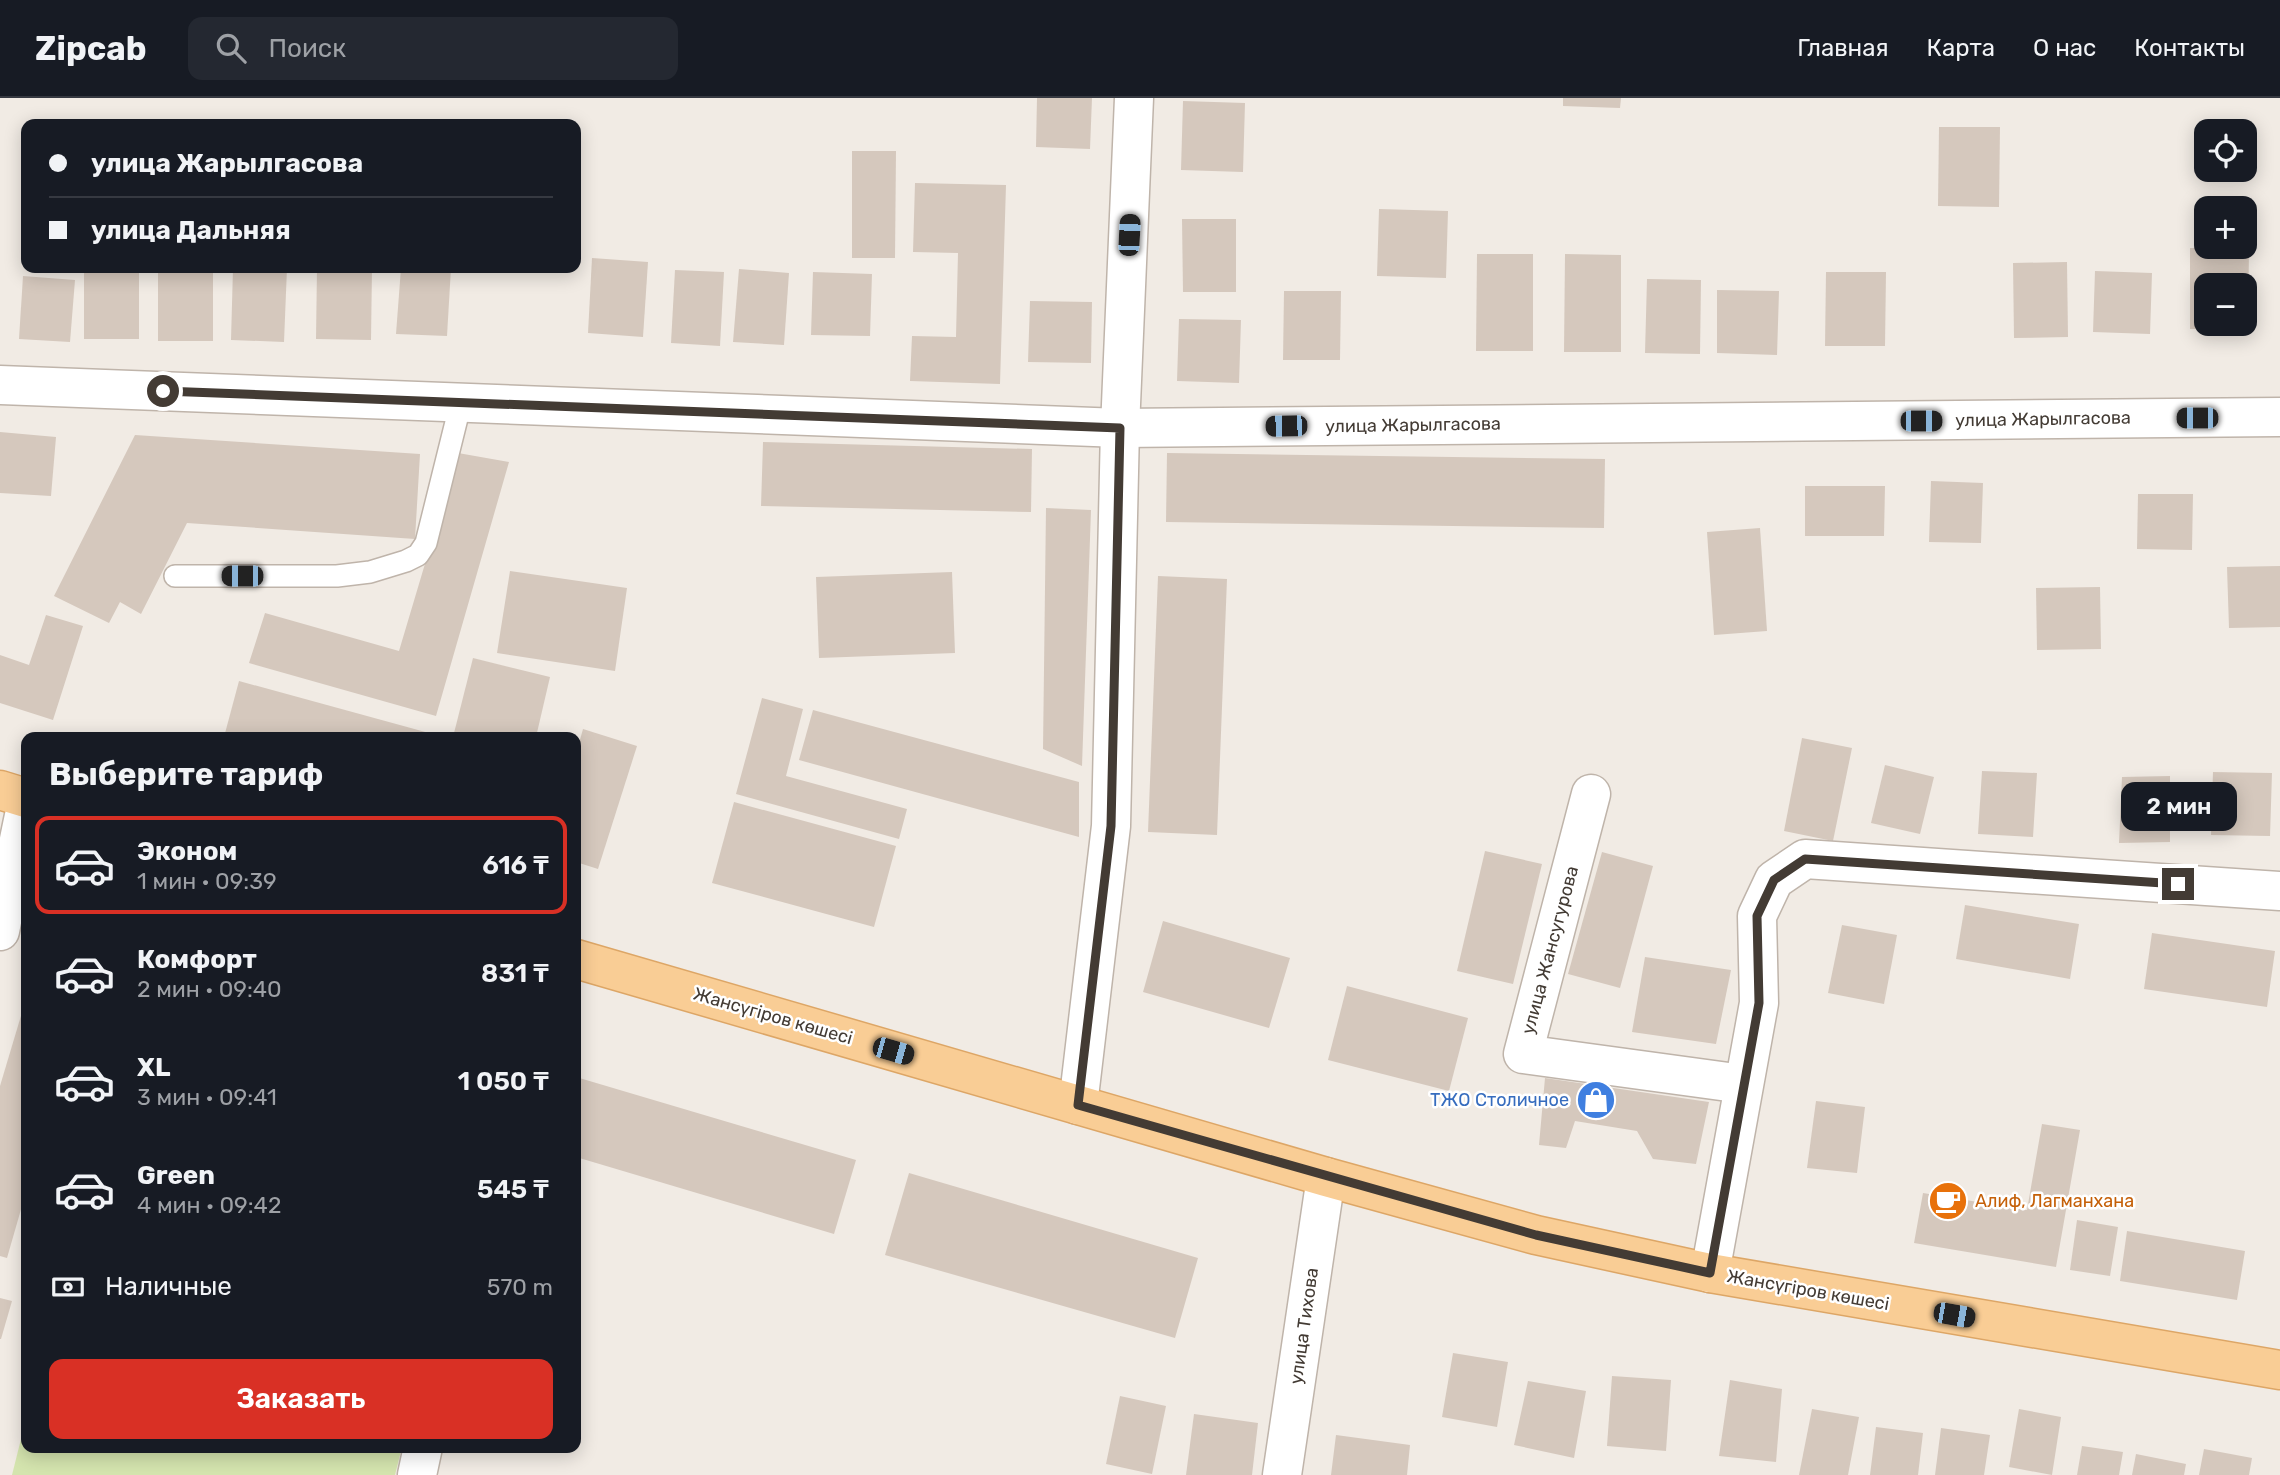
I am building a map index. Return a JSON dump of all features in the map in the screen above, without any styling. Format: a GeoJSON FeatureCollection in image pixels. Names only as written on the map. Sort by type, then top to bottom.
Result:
{"type":"FeatureCollection","features":[{"type":"Feature","properties":{"kind":"main road"},"geometry":{"type":"LineString","coordinates":[[0,790],[21,796]]}},
{"type":"Feature","properties":{"kind":"main road","name":"Жансүгіров көшесі"},"geometry":{"type":"LineString","coordinates":[[581,959],[1326,1177],[1536,1235],[1710,1273],[2280,1370]]}},
{"type":"Feature","properties":{"kind":"street"},"geometry":{"type":"LineString","coordinates":[[1078,1105],[1111,826],[1120,428],[1134,98]]}},
{"type":"Feature","properties":{"kind":"street","name":"улица Жарылгасова"},"geometry":{"type":"LineString","coordinates":[[0,386],[1120,428],[2280,417]]}},
{"type":"Feature","properties":{"kind":"street","name":"улица Жансугурова"},"geometry":{"type":"LineString","coordinates":[[1591,794],[1523,1054],[1743,1084]]}},
{"type":"Feature","properties":{"kind":"street"},"geometry":{"type":"LineString","coordinates":[[2,914],[21,828]]}},
{"type":"Feature","properties":{"kind":"street"},"geometry":{"type":"LineString","coordinates":[[1710,1273],[1759,1003],[1757,916],[1774,880],[1805,859],[2280,891]]}},
{"type":"Feature","properties":{"kind":"street","name":"улица Тихова"},"geometry":{"type":"LineString","coordinates":[[1282,1475],[1326,1177]]}},
{"type":"Feature","properties":{"kind":"street"},"geometry":{"type":"LineString","coordinates":[[416,1475],[422,1453]]}},
{"type":"Feature","properties":{"kind":"lane"},"geometry":{"type":"LineString","coordinates":[[175,576],[337,576],[370,572],[418,555],[426,543],[461,402]]}},
{"type":"Feature","properties":{"kind":"green space"},"geometry":{"type":"Polygon","coordinates":[[[21,1439],[21,1453],[400,1453],[395,1475],[12,1475],[21,1439]]]}},
{"type":"Feature","properties":{"kind":"building"},"geometry":{"type":"Polygon","coordinates":[[[1037,98],[1092,98],[1090,149],[1036,147],[1037,98]]]}},
{"type":"Feature","properties":{"kind":"building"},"geometry":{"type":"Polygon","coordinates":[[[1563,98],[1621,98],[1620,108],[1563,106],[1563,98]]]}},
{"type":"Feature","properties":{"kind":"building"},"geometry":{"type":"Polygon","coordinates":[[[1183,101],[1245,103],[1243,172],[1181,170],[1183,101]]]}},
{"type":"Feature","properties":{"kind":"building"},"geometry":{"type":"Polygon","coordinates":[[[1939,127],[2000,127],[1999,207],[1938,206],[1939,127]]]}},
{"type":"Feature","properties":{"kind":"building"},"geometry":{"type":"Polygon","coordinates":[[[852,151],[896,151],[895,258],[852,258],[852,151]]]}},
{"type":"Feature","properties":{"kind":"building"},"geometry":{"type":"Polygon","coordinates":[[[915,183],[1006,185],[1000,384],[910,381],[912,336],[956,337],[958,253],[913,252],[915,183]]]}},
{"type":"Feature","properties":{"kind":"building"},"geometry":{"type":"Polygon","coordinates":[[[1379,209],[1448,211],[1446,278],[1377,276],[1379,209]]]}},
{"type":"Feature","properties":{"kind":"building"},"geometry":{"type":"Polygon","coordinates":[[[1182,219],[1236,219],[1236,292],[1183,292],[1182,219]]]}},
{"type":"Feature","properties":{"kind":"building"},"geometry":{"type":"Polygon","coordinates":[[[2190,248],[2194,248],[2194,259],[2249,259],[2249,273],[2194,273],[2194,329],[2190,329],[2190,248]]]}},
{"type":"Feature","properties":{"kind":"building"},"geometry":{"type":"Polygon","coordinates":[[[1477,254],[1533,254],[1533,351],[1476,351],[1477,254]]]}},
{"type":"Feature","properties":{"kind":"building"},"geometry":{"type":"Polygon","coordinates":[[[1565,254],[1621,255],[1621,352],[1564,352],[1565,254]]]}},
{"type":"Feature","properties":{"kind":"building"},"geometry":{"type":"Polygon","coordinates":[[[592,258],[648,262],[643,337],[588,333],[592,258]]]}},
{"type":"Feature","properties":{"kind":"building"},"geometry":{"type":"Polygon","coordinates":[[[2067,262],[2068,337],[2014,338],[2013,263],[2067,262]]]}},
{"type":"Feature","properties":{"kind":"building"},"geometry":{"type":"Polygon","coordinates":[[[739,269],[789,273],[784,345],[733,342],[739,269]]]}},
{"type":"Feature","properties":{"kind":"building"},"geometry":{"type":"Polygon","coordinates":[[[675,270],[724,272],[720,346],[671,343],[675,270]]]}},
{"type":"Feature","properties":{"kind":"building"},"geometry":{"type":"Polygon","coordinates":[[[2095,271],[2152,273],[2150,334],[2093,332],[2095,271]]]}},
{"type":"Feature","properties":{"kind":"building"},"geometry":{"type":"Polygon","coordinates":[[[813,272],[872,274],[870,336],[811,335],[813,272]]]}},
{"type":"Feature","properties":{"kind":"building"},"geometry":{"type":"Polygon","coordinates":[[[1826,272],[1886,272],[1885,346],[1825,346],[1826,272]]]}},
{"type":"Feature","properties":{"kind":"building"},"geometry":{"type":"Polygon","coordinates":[[[84,273],[139,273],[139,339],[84,339],[84,273]]]}},
{"type":"Feature","properties":{"kind":"building"},"geometry":{"type":"Polygon","coordinates":[[[158,273],[213,273],[213,341],[158,341],[158,273]]]}},
{"type":"Feature","properties":{"kind":"building"},"geometry":{"type":"Polygon","coordinates":[[[233,273],[287,273],[284,342],[231,340],[233,273]]]}},
{"type":"Feature","properties":{"kind":"building"},"geometry":{"type":"Polygon","coordinates":[[[317,273],[372,273],[371,340],[316,339],[317,273]]]}},
{"type":"Feature","properties":{"kind":"building"},"geometry":{"type":"Polygon","coordinates":[[[401,273],[451,273],[447,336],[396,334],[401,273]]]}},
{"type":"Feature","properties":{"kind":"building"},"geometry":{"type":"Polygon","coordinates":[[[23,276],[75,280],[70,342],[19,339],[23,276]]]}},
{"type":"Feature","properties":{"kind":"building"},"geometry":{"type":"Polygon","coordinates":[[[1647,279],[1701,280],[1700,354],[1645,353],[1647,279]]]}},
{"type":"Feature","properties":{"kind":"building"},"geometry":{"type":"Polygon","coordinates":[[[1717,290],[1779,291],[1777,355],[1717,353],[1717,290]]]}},
{"type":"Feature","properties":{"kind":"building"},"geometry":{"type":"Polygon","coordinates":[[[1284,291],[1341,291],[1340,360],[1283,360],[1284,291]]]}},
{"type":"Feature","properties":{"kind":"building"},"geometry":{"type":"Polygon","coordinates":[[[1030,301],[1092,302],[1091,363],[1028,362],[1030,301]]]}},
{"type":"Feature","properties":{"kind":"building"},"geometry":{"type":"Polygon","coordinates":[[[1179,319],[1241,320],[1239,383],[1177,381],[1179,319]]]}},
{"type":"Feature","properties":{"kind":"building"},"geometry":{"type":"Polygon","coordinates":[[[0,432],[56,437],[51,496],[0,493],[0,432]]]}},
{"type":"Feature","properties":{"kind":"building"},"geometry":{"type":"Polygon","coordinates":[[[135,435],[420,454],[415,539],[187,523],[141,614],[120,602],[109,623],[54,596],[135,435]]]}},
{"type":"Feature","properties":{"kind":"building"},"geometry":{"type":"Polygon","coordinates":[[[763,442],[1032,449],[1031,512],[761,506],[763,442]]]}},
{"type":"Feature","properties":{"kind":"building"},"geometry":{"type":"Polygon","coordinates":[[[458,453],[509,462],[436,716],[249,663],[265,613],[399,651],[458,453]]]}},
{"type":"Feature","properties":{"kind":"building"},"geometry":{"type":"Polygon","coordinates":[[[1167,453],[1605,459],[1604,528],[1166,522],[1167,453]]]}},
{"type":"Feature","properties":{"kind":"building"},"geometry":{"type":"Polygon","coordinates":[[[1931,481],[1983,483],[1981,543],[1929,542],[1931,481]]]}},
{"type":"Feature","properties":{"kind":"building"},"geometry":{"type":"Polygon","coordinates":[[[1805,486],[1885,486],[1884,536],[1805,536],[1805,486]]]}},
{"type":"Feature","properties":{"kind":"building"},"geometry":{"type":"Polygon","coordinates":[[[2138,494],[2193,494],[2192,550],[2137,549],[2138,494]]]}},
{"type":"Feature","properties":{"kind":"building"},"geometry":{"type":"Polygon","coordinates":[[[1046,508],[1091,510],[1082,766],[1043,749],[1046,508]]]}},
{"type":"Feature","properties":{"kind":"building"},"geometry":{"type":"Polygon","coordinates":[[[1760,528],[1767,631],[1714,635],[1707,532],[1760,528]]]}},
{"type":"Feature","properties":{"kind":"building"},"geometry":{"type":"Polygon","coordinates":[[[2280,566],[2280,627],[2229,628],[2227,567],[2280,566]]]}},
{"type":"Feature","properties":{"kind":"building"},"geometry":{"type":"Polygon","coordinates":[[[510,571],[627,588],[615,671],[497,653],[510,571]]]}},
{"type":"Feature","properties":{"kind":"building"},"geometry":{"type":"Polygon","coordinates":[[[952,572],[955,653],[819,658],[816,577],[952,572]]]}},
{"type":"Feature","properties":{"kind":"building"},"geometry":{"type":"Polygon","coordinates":[[[1158,576],[1227,579],[1217,835],[1148,832],[1158,576]]]}},
{"type":"Feature","properties":{"kind":"building"},"geometry":{"type":"Polygon","coordinates":[[[2100,587],[2101,649],[2037,650],[2036,588],[2100,587]]]}},
{"type":"Feature","properties":{"kind":"building"},"geometry":{"type":"Polygon","coordinates":[[[46,615],[83,626],[53,720],[0,703],[0,655],[29,665],[46,615]]]}},
{"type":"Feature","properties":{"kind":"building"},"geometry":{"type":"Polygon","coordinates":[[[473,658],[550,677],[537,732],[454,732],[473,658]]]}},
{"type":"Feature","properties":{"kind":"building"},"geometry":{"type":"Polygon","coordinates":[[[239,681],[425,732],[225,732],[239,681]]]}},
{"type":"Feature","properties":{"kind":"building"},"geometry":{"type":"Polygon","coordinates":[[[762,698],[803,709],[786,776],[907,809],[899,839],[736,794],[762,698]]]}},
{"type":"Feature","properties":{"kind":"building"},"geometry":{"type":"Polygon","coordinates":[[[813,710],[1079,782],[1079,837],[799,760],[813,710]]]}},
{"type":"Feature","properties":{"kind":"building"},"geometry":{"type":"Polygon","coordinates":[[[583,729],[637,746],[598,869],[581,864],[583,729]]]}},
{"type":"Feature","properties":{"kind":"building"},"geometry":{"type":"Polygon","coordinates":[[[1802,738],[1852,748],[1833,841],[1784,831],[1802,738]]]}},
{"type":"Feature","properties":{"kind":"building"},"geometry":{"type":"Polygon","coordinates":[[[1885,765],[1934,777],[1920,834],[1871,823],[1885,765]]]}},
{"type":"Feature","properties":{"kind":"building"},"geometry":{"type":"Polygon","coordinates":[[[1982,771],[2037,773],[2033,837],[1978,834],[1982,771]]]}},
{"type":"Feature","properties":{"kind":"building"},"geometry":{"type":"Polygon","coordinates":[[[2213,772],[2272,773],[2270,836],[2211,835],[2213,772]]]}},
{"type":"Feature","properties":{"kind":"building"},"geometry":{"type":"Polygon","coordinates":[[[2170,776],[2170,842],[2119,843],[2122,777],[2170,776]]]}},
{"type":"Feature","properties":{"kind":"building"},"geometry":{"type":"Polygon","coordinates":[[[734,802],[896,846],[874,927],[712,883],[734,802]]]}},
{"type":"Feature","properties":{"kind":"building"},"geometry":{"type":"Polygon","coordinates":[[[1485,851],[1542,864],[1513,984],[1457,971],[1485,851]]]}},
{"type":"Feature","properties":{"kind":"building"},"geometry":{"type":"Polygon","coordinates":[[[1602,852],[1653,866],[1620,988],[1568,974],[1602,852]]]}},
{"type":"Feature","properties":{"kind":"building"},"geometry":{"type":"Polygon","coordinates":[[[1965,905],[2079,924],[2070,979],[1956,959],[1965,905]]]}},
{"type":"Feature","properties":{"kind":"building"},"geometry":{"type":"Polygon","coordinates":[[[1163,921],[1290,958],[1269,1028],[1143,992],[1163,921]]]}},
{"type":"Feature","properties":{"kind":"building"},"geometry":{"type":"Polygon","coordinates":[[[1842,925],[1897,935],[1884,1004],[1828,993],[1842,925]]]}},
{"type":"Feature","properties":{"kind":"building"},"geometry":{"type":"Polygon","coordinates":[[[2152,933],[2275,951],[2267,1007],[2144,989],[2152,933]]]}},
{"type":"Feature","properties":{"kind":"building"},"geometry":{"type":"Polygon","coordinates":[[[1645,957],[1731,970],[1716,1044],[1632,1032],[1645,957]]]}},
{"type":"Feature","properties":{"kind":"building"},"geometry":{"type":"Polygon","coordinates":[[[1347,986],[1468,1018],[1449,1091],[1328,1060],[1347,986]]]}},
{"type":"Feature","properties":{"kind":"building"},"geometry":{"type":"Polygon","coordinates":[[[21,1016],[21,1209],[7,1258],[0,1256],[0,1086],[21,1016]]]}},
{"type":"Feature","properties":{"kind":"building"},"geometry":{"type":"Polygon","coordinates":[[[581,1078],[856,1160],[834,1234],[581,1158],[581,1078]]]}},
{"type":"Feature","properties":{"kind":"building"},"geometry":{"type":"Polygon","coordinates":[[[1545,1078],[1709,1102],[1696,1164],[1653,1159],[1637,1131],[1575,1121],[1566,1148],[1539,1145],[1545,1078]]]}},
{"type":"Feature","properties":{"kind":"building"},"geometry":{"type":"Polygon","coordinates":[[[1816,1101],[1865,1107],[1857,1173],[1807,1168],[1816,1101]]]}},
{"type":"Feature","properties":{"kind":"building","name":"Алиф, Лагманхана"},"geometry":{"type":"Polygon","coordinates":[[[2042,1124],[2080,1130],[2056,1267],[1914,1243],[1923,1193],[2027,1210],[2042,1124]]]}},
{"type":"Feature","properties":{"kind":"building"},"geometry":{"type":"Polygon","coordinates":[[[909,1173],[1198,1258],[1175,1338],[885,1255],[909,1173]]]}},
{"type":"Feature","properties":{"kind":"building"},"geometry":{"type":"Polygon","coordinates":[[[2077,1220],[2118,1227],[2110,1276],[2070,1270],[2077,1220]]]}},
{"type":"Feature","properties":{"kind":"building"},"geometry":{"type":"Polygon","coordinates":[[[2127,1231],[2245,1251],[2237,1300],[2120,1281],[2127,1231]]]}},
{"type":"Feature","properties":{"kind":"building"},"geometry":{"type":"Polygon","coordinates":[[[0,1298],[12,1301],[1,1339],[0,1339],[0,1298]]]}},
{"type":"Feature","properties":{"kind":"building"},"geometry":{"type":"Polygon","coordinates":[[[1453,1353],[1508,1362],[1497,1427],[1442,1417],[1453,1353]]]}},
{"type":"Feature","properties":{"kind":"building"},"geometry":{"type":"Polygon","coordinates":[[[1612,1376],[1671,1380],[1666,1451],[1607,1446],[1612,1376]]]}},
{"type":"Feature","properties":{"kind":"building"},"geometry":{"type":"Polygon","coordinates":[[[1730,1380],[1782,1389],[1776,1462],[1719,1456],[1730,1380]]]}},
{"type":"Feature","properties":{"kind":"building"},"geometry":{"type":"Polygon","coordinates":[[[1528,1381],[1586,1391],[1574,1458],[1514,1445],[1528,1381]]]}},
{"type":"Feature","properties":{"kind":"building"},"geometry":{"type":"Polygon","coordinates":[[[1120,1396],[1166,1406],[1152,1474],[1106,1464],[1120,1396]]]}},
{"type":"Feature","properties":{"kind":"building"},"geometry":{"type":"Polygon","coordinates":[[[1812,1409],[1859,1417],[1848,1475],[1799,1475],[1812,1409]]]}},
{"type":"Feature","properties":{"kind":"building"},"geometry":{"type":"Polygon","coordinates":[[[2019,1409],[2061,1417],[2052,1475],[2009,1467],[2019,1409]]]}},
{"type":"Feature","properties":{"kind":"building"},"geometry":{"type":"Polygon","coordinates":[[[1194,1414],[1258,1423],[1252,1475],[1186,1475],[1194,1414]]]}},
{"type":"Feature","properties":{"kind":"building"},"geometry":{"type":"Polygon","coordinates":[[[1876,1427],[1923,1433],[1918,1475],[1870,1475],[1876,1427]]]}},
{"type":"Feature","properties":{"kind":"building"},"geometry":{"type":"Polygon","coordinates":[[[1941,1428],[1990,1435],[1984,1475],[1935,1475],[1941,1428]]]}},
{"type":"Feature","properties":{"kind":"building"},"geometry":{"type":"Polygon","coordinates":[[[1336,1435],[1410,1445],[1407,1475],[1331,1475],[1336,1435]]]}},
{"type":"Feature","properties":{"kind":"building"},"geometry":{"type":"Polygon","coordinates":[[[2082,1446],[2123,1452],[2119,1475],[2077,1475],[2082,1446]]]}},
{"type":"Feature","properties":{"kind":"building"},"geometry":{"type":"Polygon","coordinates":[[[2204,1449],[2252,1458],[2249,1475],[2199,1475],[2204,1449]]]}},
{"type":"Feature","properties":{"kind":"building"},"geometry":{"type":"Polygon","coordinates":[[[2136,1454],[2186,1464],[2184,1475],[2132,1475],[2136,1454]]]}},
{"type":"Feature","properties":{"kind":"place","name":"ТЖО Столичное"},"geometry":{"type":"Point","coordinates":[1596,1100]}},
{"type":"Feature","properties":{"kind":"place","name":"Алиф, Лагманхана"},"geometry":{"type":"Point","coordinates":[1948,1201]}},
{"type":"Feature","properties":{"kind":"route"},"geometry":{"type":"LineString","coordinates":[[163,391],[1120,428],[1111,826],[1078,1105],[1536,1235],[1710,1273],[1759,1003],[1757,916],[1774,880],[1805,859],[2178,884]]}}]}
